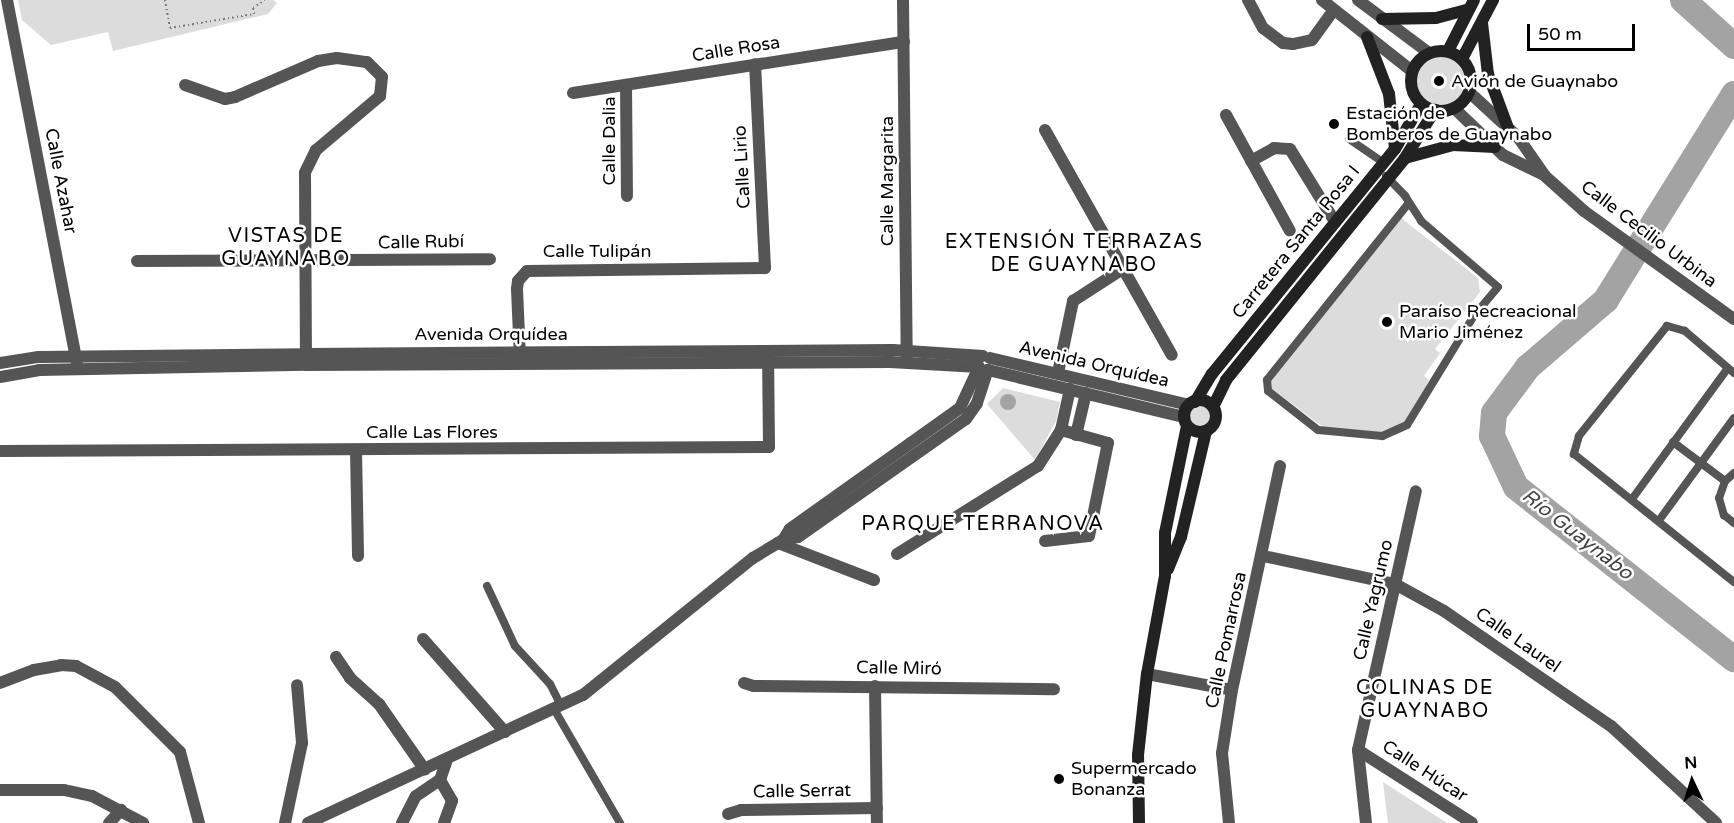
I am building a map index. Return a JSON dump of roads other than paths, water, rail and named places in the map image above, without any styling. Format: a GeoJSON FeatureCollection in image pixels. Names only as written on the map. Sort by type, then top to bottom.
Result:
{"type":"FeatureCollection","features":[{"type":"Feature","properties":{"kind":"street","name":"Calle Azahar"},"geometry":{"type":"LineString","coordinates":[[7,0],[5,16],[77,363]]}},
{"type":"Feature","properties":{"kind":"street","name":"Calle Margarita"},"geometry":{"type":"LineString","coordinates":[[903,0],[907,356]]}},
{"type":"Feature","properties":{"kind":"street"},"geometry":{"type":"LineString","coordinates":[[1248,0],[1263,28],[1283,43],[1293,44],[1312,40],[1334,10]]}},
{"type":"Feature","properties":{"kind":"street"},"geometry":{"type":"LineString","coordinates":[[1322,0],[1412,71]]}},
{"type":"Feature","properties":{"kind":"street"},"geometry":{"type":"LineString","coordinates":[[1358,0],[1429,53]]}},
{"type":"Feature","properties":{"kind":"street"},"geometry":{"type":"LineString","coordinates":[[1462,60],[1493,0]]}},
{"type":"Feature","properties":{"kind":"street"},"geometry":{"type":"LineString","coordinates":[[1382,19],[1436,18],[1472,5]]}},
{"type":"Feature","properties":{"kind":"street"},"geometry":{"type":"LineString","coordinates":[[1448,51],[1472,5]]}},
{"type":"Feature","properties":{"kind":"street"},"geometry":{"type":"LineString","coordinates":[[1482,23],[1488,74],[1508,128]]}},
{"type":"Feature","properties":{"kind":"street"},"geometry":{"type":"LineString","coordinates":[[1367,37],[1389,94],[1395,150]]}},
{"type":"Feature","properties":{"kind":"street","name":"Calle Rosa"},"geometry":{"type":"LineString","coordinates":[[573,93],[904,42]]}},
{"type":"Feature","properties":{"kind":"street"},"geometry":{"type":"LineString","coordinates":[[1448,51],[1462,60],[1470,75],[1469,92],[1454,108],[1435,110],[1421,104],[1412,89],[1412,71],[1429,53],[1448,51]]}},
{"type":"Feature","properties":{"kind":"street"},"geometry":{"type":"LineString","coordinates":[[185,85],[225,99],[235,98],[318,61],[337,58],[367,62],[382,77],[380,96],[316,150],[309,162],[302,189],[306,359]]}},
{"type":"Feature","properties":{"kind":"street","name":"Calle Lirio"},"geometry":{"type":"LineString","coordinates":[[755,64],[765,268]]}},
{"type":"Feature","properties":{"kind":"street","name":"Calle Dalia"},"geometry":{"type":"LineString","coordinates":[[626,85],[627,196]]}},
{"type":"Feature","properties":{"kind":"street","name":"Calle Cecilio Urbina"},"geometry":{"type":"LineString","coordinates":[[1469,92],[1508,128],[1545,176],[1584,211],[1672,278],[1734,319]]}},
{"type":"Feature","properties":{"kind":"street","name":"Carretera Santa Rosa I"},"geometry":{"type":"LineString","coordinates":[[1192,403],[1212,374],[1395,150],[1421,104]]}},
{"type":"Feature","properties":{"kind":"street","name":"Calle Cecilio Urbina"},"geometry":{"type":"LineString","coordinates":[[1454,108],[1495,147],[1545,176]]}},
{"type":"Feature","properties":{"kind":"street","name":"Carretera Santa Rosa I"},"geometry":{"type":"LineString","coordinates":[[1213,407],[1226,380],[1405,158],[1435,110]]}},
{"type":"Feature","properties":{"kind":"street"},"geometry":{"type":"LineString","coordinates":[[1226,115],[1290,231]]}},
{"type":"Feature","properties":{"kind":"street"},"geometry":{"type":"LineString","coordinates":[[1045,130],[1172,355]]}},
{"type":"Feature","properties":{"kind":"street"},"geometry":{"type":"LineString","coordinates":[[1405,158],[1453,145],[1495,147]]}},
{"type":"Feature","properties":{"kind":"street"},"geometry":{"type":"LineString","coordinates":[[1251,161],[1274,148],[1290,149],[1335,222]]}},
{"type":"Feature","properties":{"kind":"street","name":"Calle Rubí"},"geometry":{"type":"LineString","coordinates":[[137,261],[304,262],[490,259]]}},
{"type":"Feature","properties":{"kind":"street","name":"Calle Tulipán"},"geometry":{"type":"LineString","coordinates":[[520,358],[517,289],[518,281],[527,270],[765,268]]}},
{"type":"Feature","properties":{"kind":"street"},"geometry":{"type":"LineString","coordinates":[[1058,373],[1073,301],[1124,268]]}},
{"type":"Feature","properties":{"kind":"street","name":"Avenida Orquídea"},"geometry":{"type":"LineString","coordinates":[[0,363],[520,358],[768,351],[907,356],[985,363],[1058,373],[1192,403]]}},
{"type":"Feature","properties":{"kind":"street","name":"Calle Las Flores"},"geometry":{"type":"LineString","coordinates":[[0,451],[769,447],[768,351]]}},
{"type":"Feature","properties":{"kind":"street","name":"Avenida Orquídea"},"geometry":{"type":"LineString","coordinates":[[520,358],[768,364],[907,356]]}},
{"type":"Feature","properties":{"kind":"street","name":"Avenida Orquídea"},"geometry":{"type":"LineString","coordinates":[[0,377],[77,363]]}},
{"type":"Feature","properties":{"kind":"street"},"geometry":{"type":"LineString","coordinates":[[308,823],[583,695],[739,569],[780,542],[798,537],[972,414],[985,363]]}},
{"type":"Feature","properties":{"kind":"street","name":"Avenida Orquídea"},"geometry":{"type":"LineString","coordinates":[[985,363],[1185,421]]}},
{"type":"Feature","properties":{"kind":"street"},"geometry":{"type":"LineString","coordinates":[[897,554],[1038,466],[1061,430],[1070,389]]}},
{"type":"Feature","properties":{"kind":"street"},"geometry":{"type":"LineString","coordinates":[[1076,435],[1086,393]]}},
{"type":"Feature","properties":{"kind":"street"},"geometry":{"type":"LineString","coordinates":[[1139,823],[1138,755],[1147,674],[1165,576],[1165,533],[1185,421],[1192,403],[1205,402],[1213,407],[1215,419],[1206,431],[1180,537],[1165,576]]}},
{"type":"Feature","properties":{"kind":"street"},"geometry":{"type":"LineString","coordinates":[[1185,421],[1197,432],[1206,431]]}},
{"type":"Feature","properties":{"kind":"street"},"geometry":{"type":"LineString","coordinates":[[1045,541],[1089,536],[1108,444],[1061,430]]}},
{"type":"Feature","properties":{"kind":"street"},"geometry":{"type":"LineString","coordinates":[[356,450],[358,556]]}},
{"type":"Feature","properties":{"kind":"street","name":"Calle Pomarrosa"},"geometry":{"type":"LineString","coordinates":[[1229,823],[1222,753],[1232,690],[1263,556],[1280,466]]}},
{"type":"Feature","properties":{"kind":"street","name":"Calle Yagrumo"},"geometry":{"type":"LineString","coordinates":[[1366,823],[1359,750],[1416,491]]}},
{"type":"Feature","properties":{"kind":"street"},"geometry":{"type":"LineString","coordinates":[[780,542],[874,580]]}},
{"type":"Feature","properties":{"kind":"street","name":"Calle Laurel"},"geometry":{"type":"LineString","coordinates":[[1263,556],[1395,584],[1444,611],[1611,726],[1716,823]]}},
{"type":"Feature","properties":{"kind":"street"},"geometry":{"type":"LineString","coordinates":[[423,639],[506,732]]}},
{"type":"Feature","properties":{"kind":"street"},"geometry":{"type":"LineString","coordinates":[[336,657],[350,678],[379,704],[425,770]]}},
{"type":"Feature","properties":{"kind":"street"},"geometry":{"type":"LineString","coordinates":[[0,683],[34,670],[61,665],[76,666],[115,687],[180,752],[199,823]]}},
{"type":"Feature","properties":{"kind":"street"},"geometry":{"type":"LineString","coordinates":[[1147,674],[1232,690]]}},
{"type":"Feature","properties":{"kind":"street","name":"Calle Miró"},"geometry":{"type":"LineString","coordinates":[[744,683],[754,686],[1054,689]]}},
{"type":"Feature","properties":{"kind":"street"},"geometry":{"type":"LineString","coordinates":[[285,823],[302,743],[297,685]]}},
{"type":"Feature","properties":{"kind":"street"},"geometry":{"type":"LineString","coordinates":[[875,686],[877,823]]}},
{"type":"Feature","properties":{"kind":"street","name":"Calle Húcar"},"geometry":{"type":"LineString","coordinates":[[1359,750],[1472,823]]}},
{"type":"Feature","properties":{"kind":"street"},"geometry":{"type":"LineString","coordinates":[[402,823],[416,796],[440,780],[447,760]]}},
{"type":"Feature","properties":{"kind":"street"},"geometry":{"type":"LineString","coordinates":[[440,780],[452,801],[444,823]]}},
{"type":"Feature","properties":{"kind":"street"},"geometry":{"type":"LineString","coordinates":[[0,790],[64,790],[92,796],[143,823]]}},
{"type":"Feature","properties":{"kind":"street","name":"Calle Serrat"},"geometry":{"type":"LineString","coordinates":[[728,814],[741,810],[877,808]]}},
{"type":"Feature","properties":{"kind":"street"},"geometry":{"type":"LineString","coordinates":[[109,823],[121,810]]}},
{"type":"Feature","properties":{"kind":"lane"},"geometry":{"type":"LineString","coordinates":[[1349,139],[1381,167],[1409,203],[1421,221],[1498,287],[1475,314],[1412,420],[1400,430],[1382,436],[1318,430],[1268,391],[1267,380],[1409,203]]}},
{"type":"Feature","properties":{"kind":"lane"},"geometry":{"type":"LineString","coordinates":[[1632,499],[1673,442],[1731,370],[1685,331],[1667,326],[1579,436],[1575,454],[1632,499],[1660,519],[1734,582]]}},
{"type":"Feature","properties":{"kind":"lane"},"geometry":{"type":"LineString","coordinates":[[1660,519],[1734,418]]}},
{"type":"Feature","properties":{"kind":"lane"},"geometry":{"type":"LineString","coordinates":[[1673,442],[1725,481]]}},
{"type":"Feature","properties":{"kind":"lane"},"geometry":{"type":"LineString","coordinates":[[1734,473],[1725,481],[1719,498],[1720,507],[1734,523]]}},
{"type":"Feature","properties":{"kind":"lane"},"geometry":{"type":"LineString","coordinates":[[487,586],[515,646],[550,684],[557,707],[620,823]]}},
{"type":"Feature","properties":{"kind":"waterway","name":"Río Guaynabo"},"geometry":{"type":"LineString","coordinates":[[1683,0],[1734,46]]}},
{"type":"Feature","properties":{"kind":"waterway","name":"Río Guaynabo"},"geometry":{"type":"LineString","coordinates":[[1734,94],[1606,300],[1528,367],[1494,413],[1492,436],[1516,487],[1734,659]]}},
{"type":"Feature","properties":{"kind":"place","name":"Avión de Guaynabo"},"geometry":{"type":"Point","coordinates":[1439,81]}},
{"type":"Feature","properties":{"kind":"place","name":"Estación de Bomberos de Guaynabo"},"geometry":{"type":"Point","coordinates":[1334,124]}},
{"type":"Feature","properties":{"kind":"place","name":"Paraíso Recreacional Mario Jiménez"},"geometry":{"type":"Point","coordinates":[1387,322]}},
{"type":"Feature","properties":{"kind":"place","name":"Supermercado Bonanza"},"geometry":{"type":"Point","coordinates":[1059,779]}},
{"type":"Feature","properties":{"kind":"district","name":"VISTAS DE GUAYNABO"},"geometry":{"type":"Point","coordinates":[286,248]}},
{"type":"Feature","properties":{"kind":"district","name":"EXTENSIÓN TERRAZAS DE GUAYNABO"},"geometry":{"type":"Point","coordinates":[1074,254]}},
{"type":"Feature","properties":{"kind":"district","name":"PARQUE TERRANOVA"},"geometry":{"type":"Point","coordinates":[983,524]}},
{"type":"Feature","properties":{"kind":"district","name":"COLINAS DE GUAYNABO"},"geometry":{"type":"Point","coordinates":[1425,700]}}]}
